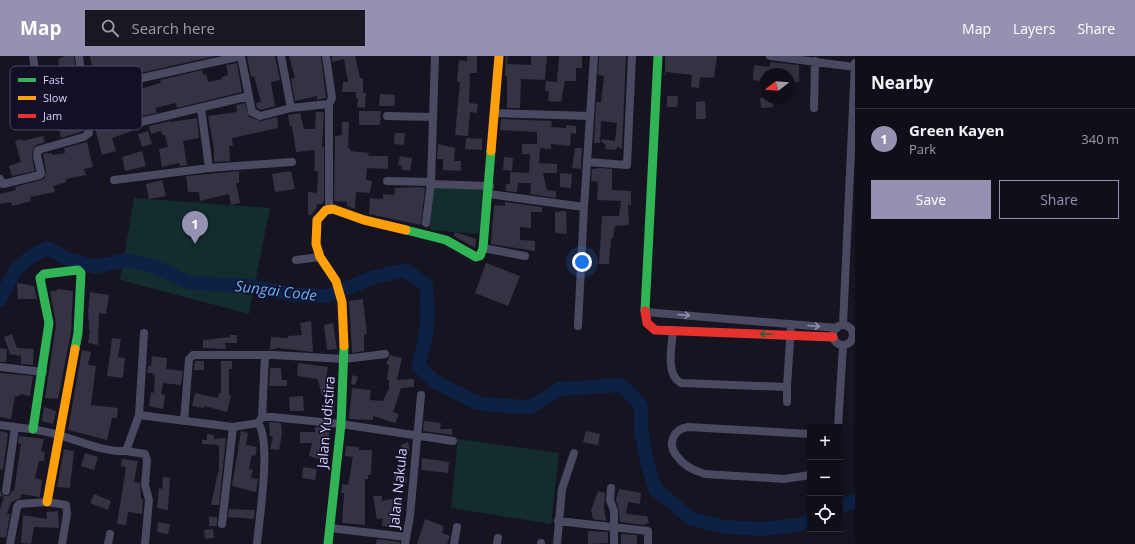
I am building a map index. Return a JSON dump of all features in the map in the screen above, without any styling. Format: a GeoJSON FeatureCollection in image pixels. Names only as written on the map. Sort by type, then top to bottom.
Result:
{"type":"FeatureCollection","features":[{"type":"Feature","properties":{"kind":"street"},"geometry":{"type":"LineString","coordinates":[[33,56],[34,66]]}},
{"type":"Feature","properties":{"kind":"street"},"geometry":{"type":"LineString","coordinates":[[79,56],[80,66]]}},
{"type":"Feature","properties":{"kind":"street"},"geometry":{"type":"LineString","coordinates":[[142,80],[241,56],[252,112],[260,116],[291,108],[329,104]]}},
{"type":"Feature","properties":{"kind":"street"},"geometry":{"type":"LineString","coordinates":[[281,56],[291,108]]}},
{"type":"Feature","properties":{"kind":"street"},"geometry":{"type":"LineString","coordinates":[[326,56],[332,98],[329,104],[329,203]]}},
{"type":"Feature","properties":{"kind":"street"},"geometry":{"type":"LineString","coordinates":[[426,223],[430,183],[435,56]]}},
{"type":"Feature","properties":{"kind":"street"},"geometry":{"type":"LineString","coordinates":[[296,260],[320,257],[316,244],[316,226],[322,213],[329,208],[364,220],[446,240],[476,257],[482,255],[489,190],[498,56]]}},
{"type":"Feature","properties":{"kind":"street"},"geometry":{"type":"LineString","coordinates":[[578,326],[594,56]]}},
{"type":"Feature","properties":{"kind":"street"},"geometry":{"type":"LineString","coordinates":[[588,162],[627,165],[632,56]]}},
{"type":"Feature","properties":{"kind":"street"},"geometry":{"type":"LineString","coordinates":[[658,56],[645,312],[645,321],[648,326],[655,330],[791,335],[844,329]]}},
{"type":"Feature","properties":{"kind":"street"},"geometry":{"type":"LineString","coordinates":[[770,56],[803,58],[855,66],[844,329],[837,342],[843,345]]}},
{"type":"Feature","properties":{"kind":"street"},"geometry":{"type":"LineString","coordinates":[[814,108],[815,61]]}},
{"type":"Feature","properties":{"kind":"street"},"geometry":{"type":"LineString","coordinates":[[142,122],[249,96]]}},
{"type":"Feature","properties":{"kind":"street"},"geometry":{"type":"LineString","coordinates":[[201,108],[209,168]]}},
{"type":"Feature","properties":{"kind":"street"},"geometry":{"type":"LineString","coordinates":[[495,113],[590,116]]}},
{"type":"Feature","properties":{"kind":"street"},"geometry":{"type":"LineString","coordinates":[[387,116],[433,117]]}},
{"type":"Feature","properties":{"kind":"street"},"geometry":{"type":"LineString","coordinates":[[1,183],[41,174],[36,153],[40,149],[87,135],[89,130]]}},
{"type":"Feature","properties":{"kind":"street"},"geometry":{"type":"LineString","coordinates":[[114,180],[209,168],[292,162]]}},
{"type":"Feature","properties":{"kind":"street"},"geometry":{"type":"LineString","coordinates":[[387,181],[430,183],[489,190],[584,207]]}},
{"type":"Feature","properties":{"kind":"street"},"geometry":{"type":"LineString","coordinates":[[483,248],[525,256]]}},
{"type":"Feature","properties":{"kind":"street","name":"Jalan Yudistira"},"geometry":{"type":"LineString","coordinates":[[320,257],[336,281],[342,302],[345,359],[341,424],[328,544]]}},
{"type":"Feature","properties":{"kind":"street"},"geometry":{"type":"LineString","coordinates":[[33,429],[43,372],[49,322],[40,278],[44,274],[78,270],[81,273],[81,300],[78,332],[58,434],[47,502]]}},
{"type":"Feature","properties":{"kind":"street"},"geometry":{"type":"LineString","coordinates":[[645,312],[844,329],[852,333],[853,340],[843,345]]}},
{"type":"Feature","properties":{"kind":"street"},"geometry":{"type":"LineString","coordinates":[[731,319],[731,333]]}},
{"type":"Feature","properties":{"kind":"street"},"geometry":{"type":"LineString","coordinates":[[744,320],[744,333]]}},
{"type":"Feature","properties":{"kind":"street"},"geometry":{"type":"LineString","coordinates":[[787,402],[791,324]]}},
{"type":"Feature","properties":{"kind":"street"},"geometry":{"type":"LineString","coordinates":[[673,330],[671,370],[672,376],[681,383],[787,387]]}},
{"type":"Feature","properties":{"kind":"street"},"geometry":{"type":"LineString","coordinates":[[126,451],[139,415],[144,333]]}},
{"type":"Feature","properties":{"kind":"street"},"geometry":{"type":"LineString","coordinates":[[838,424],[843,345]]}},
{"type":"Feature","properties":{"kind":"street"},"geometry":{"type":"LineString","coordinates":[[184,421],[190,356],[264,355],[345,359],[385,354]]}},
{"type":"Feature","properties":{"kind":"street"},"geometry":{"type":"LineString","coordinates":[[257,544],[262,493],[264,446],[260,420],[264,355]]}},
{"type":"Feature","properties":{"kind":"street"},"geometry":{"type":"LineString","coordinates":[[0,367],[43,372]]}},
{"type":"Feature","properties":{"kind":"street","name":"Jalan Nakula"},"geometry":{"type":"LineString","coordinates":[[406,540],[410,516],[421,395]]}},
{"type":"Feature","properties":{"kind":"street"},"geometry":{"type":"LineString","coordinates":[[139,415],[233,427],[260,420],[341,424],[417,434],[453,441]]}},
{"type":"Feature","properties":{"kind":"street"},"geometry":{"type":"LineString","coordinates":[[0,425],[58,434],[90,445],[145,454],[148,460],[145,485],[149,500],[145,544]]}},
{"type":"Feature","properties":{"kind":"street"},"geometry":{"type":"LineString","coordinates":[[6,491],[15,427]]}},
{"type":"Feature","properties":{"kind":"street"},"geometry":{"type":"LineString","coordinates":[[222,524],[233,427]]}},
{"type":"Feature","properties":{"kind":"street"},"geometry":{"type":"LineString","coordinates":[[807,434],[688,427],[680,428],[675,432],[672,441],[675,455],[695,471],[705,474],[784,479],[807,475]]}},
{"type":"Feature","properties":{"kind":"street"},"geometry":{"type":"LineString","coordinates":[[557,544],[558,521],[564,480],[574,453]]}},
{"type":"Feature","properties":{"kind":"street"},"geometry":{"type":"LineString","coordinates":[[611,488],[610,500],[614,511],[614,544]]}},
{"type":"Feature","properties":{"kind":"street"},"geometry":{"type":"LineString","coordinates":[[10,544],[17,507],[20,504],[47,502],[66,505],[67,514],[62,544]]}},
{"type":"Feature","properties":{"kind":"street"},"geometry":{"type":"LineString","coordinates":[[558,521],[648,531],[648,544]]}},
{"type":"Feature","properties":{"kind":"street"},"geometry":{"type":"LineString","coordinates":[[454,544],[457,527]]}},
{"type":"Feature","properties":{"kind":"street"},"geometry":{"type":"LineString","coordinates":[[330,528],[406,540]]}},
{"type":"Feature","properties":{"kind":"street"},"geometry":{"type":"LineString","coordinates":[[108,544],[110,534]]}},
{"type":"Feature","properties":{"kind":"green space"},"geometry":{"type":"Polygon","coordinates":[[[433,186],[484,190],[480,234],[430,230],[433,186]]]}},
{"type":"Feature","properties":{"kind":"green space"},"geometry":{"type":"Polygon","coordinates":[[[134,198],[270,208],[249,314],[120,280],[134,198]]]}},
{"type":"Feature","properties":{"kind":"green space"},"geometry":{"type":"Polygon","coordinates":[[[458,439],[559,453],[551,524],[451,508],[458,439]]]}},
{"type":"Feature","properties":{"kind":"building"},"geometry":{"type":"Polygon","coordinates":[[[65,56],[74,56],[75,66],[59,66],[58,59],[65,56]]]}},
{"type":"Feature","properties":{"kind":"building"},"geometry":{"type":"Polygon","coordinates":[[[90,56],[216,56],[142,73],[142,66],[92,66],[90,56]]]}},
{"type":"Feature","properties":{"kind":"building"},"geometry":{"type":"Polygon","coordinates":[[[247,56],[275,56],[280,80],[271,82],[275,106],[261,110],[257,108],[256,103],[261,102],[254,76],[251,77],[247,56]]]}},
{"type":"Feature","properties":{"kind":"building"},"geometry":{"type":"Polygon","coordinates":[[[289,56],[321,56],[326,98],[317,100],[317,96],[295,101],[291,79],[295,78],[289,56]]]}},
{"type":"Feature","properties":{"kind":"building"},"geometry":{"type":"Polygon","coordinates":[[[332,56],[355,56],[360,78],[363,78],[363,93],[366,93],[365,108],[357,107],[358,98],[356,98],[356,92],[342,92],[343,82],[348,82],[344,59],[332,62],[332,56]]]}},
{"type":"Feature","properties":{"kind":"building"},"geometry":{"type":"Polygon","coordinates":[[[467,56],[477,56],[477,73],[470,73],[469,103],[478,104],[477,113],[470,112],[468,136],[455,135],[460,82],[457,82],[459,60],[467,61],[467,56]]]}},
{"type":"Feature","properties":{"kind":"building"},"geometry":{"type":"Polygon","coordinates":[[[506,56],[508,56],[507,64],[531,65],[531,56],[547,56],[545,80],[521,79],[520,108],[507,108],[507,76],[505,76],[506,56]]]}},
{"type":"Feature","properties":{"kind":"building"},"geometry":{"type":"Polygon","coordinates":[[[559,56],[582,56],[582,68],[576,68],[576,81],[565,81],[561,102],[548,101],[549,91],[545,91],[546,81],[557,82],[559,56]]]}},
{"type":"Feature","properties":{"kind":"building"},"geometry":{"type":"Polygon","coordinates":[[[599,56],[626,56],[622,149],[617,147],[616,150],[605,149],[606,144],[601,142],[602,139],[615,141],[617,123],[601,121],[600,143],[594,143],[596,102],[601,102],[604,76],[598,75],[599,56]]]}},
{"type":"Feature","properties":{"kind":"building"},"geometry":{"type":"Polygon","coordinates":[[[665,56],[717,56],[714,78],[700,77],[699,88],[691,87],[692,75],[666,72],[665,75],[665,56]]]}},
{"type":"Feature","properties":{"kind":"building"},"geometry":{"type":"Polygon","coordinates":[[[770,62],[799,65],[799,82],[795,82],[795,68],[759,68],[759,81],[753,80],[754,65],[770,67],[770,62]]]}},
{"type":"Feature","properties":{"kind":"building"},"geometry":{"type":"Polygon","coordinates":[[[237,63],[242,92],[177,108],[176,103],[155,108],[157,113],[143,116],[142,88],[161,83],[160,80],[202,70],[203,75],[206,74],[208,82],[222,79],[221,77],[228,75],[226,65],[237,63]]]}},
{"type":"Feature","properties":{"kind":"building"},"geometry":{"type":"Polygon","coordinates":[[[380,94],[395,95],[394,106],[379,106],[380,94]]]}},
{"type":"Feature","properties":{"kind":"building"},"geometry":{"type":"Polygon","coordinates":[[[667,96],[678,96],[677,107],[667,107],[667,96]]]}},
{"type":"Feature","properties":{"kind":"building"},"geometry":{"type":"Polygon","coordinates":[[[705,101],[706,119],[696,119],[696,102],[705,101]]]}},
{"type":"Feature","properties":{"kind":"building"},"geometry":{"type":"Polygon","coordinates":[[[245,103],[249,117],[261,121],[277,117],[278,128],[232,138],[233,146],[229,146],[230,161],[214,162],[214,149],[208,116],[237,112],[236,105],[245,103]]]}},
{"type":"Feature","properties":{"kind":"building"},"geometry":{"type":"Polygon","coordinates":[[[761,104],[773,104],[773,107],[761,108],[761,104]]]}},
{"type":"Feature","properties":{"kind":"building"},"geometry":{"type":"Polygon","coordinates":[[[359,111],[381,111],[380,125],[359,125],[359,111]]]}},
{"type":"Feature","properties":{"kind":"building"},"geometry":{"type":"Polygon","coordinates":[[[316,112],[324,112],[322,147],[324,147],[324,201],[322,204],[317,204],[316,209],[311,215],[308,215],[308,192],[317,193],[318,171],[314,171],[314,150],[296,152],[292,126],[290,126],[288,115],[300,113],[304,129],[315,129],[316,112]]]}},
{"type":"Feature","properties":{"kind":"building"},"geometry":{"type":"Polygon","coordinates":[[[197,118],[199,138],[183,141],[187,165],[180,166],[179,163],[162,167],[159,149],[168,147],[165,135],[162,135],[161,131],[151,134],[149,126],[170,121],[197,118]]]}},
{"type":"Feature","properties":{"kind":"building"},"geometry":{"type":"Polygon","coordinates":[[[501,119],[552,121],[551,127],[566,128],[566,125],[576,126],[576,134],[571,133],[570,146],[551,144],[551,149],[540,148],[539,163],[557,164],[557,173],[543,173],[547,190],[556,191],[556,198],[530,194],[531,183],[518,183],[517,192],[506,191],[506,184],[510,184],[510,172],[529,173],[530,154],[522,154],[522,144],[537,144],[537,132],[500,130],[501,119]]]}},
{"type":"Feature","properties":{"kind":"building"},"geometry":{"type":"Polygon","coordinates":[[[342,122],[349,122],[348,148],[350,148],[350,151],[369,153],[368,156],[388,156],[388,169],[367,168],[366,180],[372,181],[370,193],[356,192],[355,209],[347,206],[347,202],[334,201],[335,136],[342,135],[342,122]]]}},
{"type":"Feature","properties":{"kind":"building"},"geometry":{"type":"Polygon","coordinates":[[[59,130],[83,130],[83,131],[61,138],[59,130]]]}},
{"type":"Feature","properties":{"kind":"building"},"geometry":{"type":"Polygon","coordinates":[[[96,130],[132,130],[112,138],[116,151],[102,155],[96,130]]]}},
{"type":"Feature","properties":{"kind":"building"},"geometry":{"type":"Polygon","coordinates":[[[148,131],[152,144],[142,147],[138,134],[148,131]]]}},
{"type":"Feature","properties":{"kind":"building"},"geometry":{"type":"Polygon","coordinates":[[[395,133],[405,133],[404,145],[394,144],[395,133]]]}},
{"type":"Feature","properties":{"kind":"building"},"geometry":{"type":"Polygon","coordinates":[[[43,136],[45,142],[36,145],[33,149],[32,157],[35,171],[12,176],[9,166],[21,162],[15,141],[21,139],[22,141],[43,136]]]}},
{"type":"Feature","properties":{"kind":"building"},"geometry":{"type":"Polygon","coordinates":[[[466,138],[482,139],[482,150],[465,149],[466,138]]]}},
{"type":"Feature","properties":{"kind":"building"},"geometry":{"type":"Polygon","coordinates":[[[87,142],[93,167],[84,169],[86,175],[66,179],[66,182],[53,186],[55,192],[30,197],[31,201],[12,206],[11,202],[0,204],[0,194],[16,190],[15,187],[44,179],[46,172],[43,154],[52,153],[52,155],[65,153],[64,148],[87,142]]]}},
{"type":"Feature","properties":{"kind":"building"},"geometry":{"type":"Polygon","coordinates":[[[438,144],[455,148],[454,161],[461,161],[461,171],[443,170],[443,159],[437,159],[438,144]]]}},
{"type":"Feature","properties":{"kind":"building"},"geometry":{"type":"Polygon","coordinates":[[[575,148],[582,148],[581,169],[572,168],[575,148]]]}},
{"type":"Feature","properties":{"kind":"building"},"geometry":{"type":"Polygon","coordinates":[[[142,151],[146,166],[125,171],[122,157],[142,151]]]}},
{"type":"Feature","properties":{"kind":"building"},"geometry":{"type":"Polygon","coordinates":[[[400,156],[412,158],[410,171],[402,170],[402,166],[398,165],[400,156]]]}},
{"type":"Feature","properties":{"kind":"building"},"geometry":{"type":"Polygon","coordinates":[[[504,157],[513,158],[512,171],[503,170],[504,157]]]}},
{"type":"Feature","properties":{"kind":"building"},"geometry":{"type":"Polygon","coordinates":[[[592,169],[612,169],[612,190],[631,191],[631,205],[628,205],[629,225],[615,226],[613,239],[611,238],[609,264],[599,264],[602,216],[619,216],[621,201],[597,200],[598,182],[591,181],[592,169]]]}},
{"type":"Feature","properties":{"kind":"building"},"geometry":{"type":"Polygon","coordinates":[[[239,171],[239,183],[236,183],[240,203],[231,205],[229,194],[200,201],[199,192],[188,192],[186,176],[239,171]]]}},
{"type":"Feature","properties":{"kind":"building"},"geometry":{"type":"Polygon","coordinates":[[[291,171],[295,189],[275,192],[272,174],[291,171]]]}},
{"type":"Feature","properties":{"kind":"building"},"geometry":{"type":"Polygon","coordinates":[[[560,173],[572,174],[571,188],[560,187],[560,173]]]}},
{"type":"Feature","properties":{"kind":"building"},"geometry":{"type":"Polygon","coordinates":[[[162,180],[166,196],[149,199],[146,184],[162,180]]]}},
{"type":"Feature","properties":{"kind":"building"},"geometry":{"type":"Polygon","coordinates":[[[395,188],[425,188],[421,225],[369,214],[370,198],[383,199],[383,194],[394,195],[395,188]]]}},
{"type":"Feature","properties":{"kind":"building"},"geometry":{"type":"Polygon","coordinates":[[[505,202],[542,207],[542,212],[531,212],[531,228],[520,227],[520,240],[535,241],[535,251],[491,244],[494,205],[505,206],[505,202]]]}},
{"type":"Feature","properties":{"kind":"building"},"geometry":{"type":"Polygon","coordinates":[[[566,211],[567,234],[555,233],[555,212],[566,211]]]}},
{"type":"Feature","properties":{"kind":"building"},"geometry":{"type":"Polygon","coordinates":[[[455,232],[476,239],[475,248],[454,236],[455,232]]]}},
{"type":"Feature","properties":{"kind":"building"},"geometry":{"type":"Polygon","coordinates":[[[486,263],[520,276],[508,306],[475,293],[486,263]]]}},
{"type":"Feature","properties":{"kind":"building"},"geometry":{"type":"Polygon","coordinates":[[[17,283],[34,286],[37,299],[18,299],[17,283]]]}},
{"type":"Feature","properties":{"kind":"building"},"geometry":{"type":"Polygon","coordinates":[[[57,289],[73,291],[71,332],[58,399],[45,398],[56,324],[50,291],[57,291],[57,289]]]}},
{"type":"Feature","properties":{"kind":"building"},"geometry":{"type":"Polygon","coordinates":[[[90,292],[109,295],[106,314],[99,313],[98,345],[88,343],[90,330],[88,312],[90,292]]]}},
{"type":"Feature","properties":{"kind":"building"},"geometry":{"type":"Polygon","coordinates":[[[363,299],[367,334],[364,335],[364,351],[352,353],[349,301],[363,299]]]}},
{"type":"Feature","properties":{"kind":"building"},"geometry":{"type":"Polygon","coordinates":[[[311,321],[313,352],[278,348],[270,350],[271,337],[288,338],[288,336],[302,335],[300,323],[311,321]]]}},
{"type":"Feature","properties":{"kind":"building"},"geometry":{"type":"Polygon","coordinates":[[[333,323],[337,349],[327,350],[324,325],[333,323]]]}},
{"type":"Feature","properties":{"kind":"building"},"geometry":{"type":"Polygon","coordinates":[[[12,334],[17,348],[34,349],[33,365],[21,364],[21,356],[10,354],[4,337],[12,334]]]}},
{"type":"Feature","properties":{"kind":"building"},"geometry":{"type":"Polygon","coordinates":[[[230,335],[237,335],[237,343],[225,343],[226,349],[203,348],[203,340],[230,337],[230,335]]]}},
{"type":"Feature","properties":{"kind":"building"},"geometry":{"type":"Polygon","coordinates":[[[112,338],[121,339],[118,357],[125,358],[123,378],[107,376],[112,338]]]}},
{"type":"Feature","properties":{"kind":"building"},"geometry":{"type":"Polygon","coordinates":[[[0,348],[7,349],[6,362],[0,362],[0,348]]]}},
{"type":"Feature","properties":{"kind":"building"},"geometry":{"type":"Polygon","coordinates":[[[82,350],[91,352],[88,365],[96,366],[91,405],[118,408],[117,418],[112,418],[107,440],[68,430],[82,350]]]}},
{"type":"Feature","properties":{"kind":"building"},"geometry":{"type":"Polygon","coordinates":[[[390,355],[402,358],[397,380],[414,379],[414,387],[401,388],[393,412],[399,414],[395,423],[373,416],[373,420],[349,419],[352,388],[371,390],[370,400],[383,401],[389,388],[389,380],[387,380],[389,365],[386,364],[390,355]]]}},
{"type":"Feature","properties":{"kind":"building"},"geometry":{"type":"Polygon","coordinates":[[[152,356],[167,358],[166,369],[183,371],[181,385],[163,383],[161,394],[165,395],[163,409],[149,406],[151,392],[154,393],[155,375],[153,375],[153,373],[147,373],[148,366],[151,366],[152,356]]]}},
{"type":"Feature","properties":{"kind":"building"},"geometry":{"type":"Polygon","coordinates":[[[195,361],[204,361],[204,370],[194,370],[195,361]]]}},
{"type":"Feature","properties":{"kind":"building"},"geometry":{"type":"Polygon","coordinates":[[[221,361],[232,361],[232,369],[229,369],[229,395],[231,396],[227,412],[205,406],[204,408],[192,406],[195,393],[218,398],[219,393],[221,393],[221,361]]]}},
{"type":"Feature","properties":{"kind":"building"},"geometry":{"type":"Polygon","coordinates":[[[298,363],[328,367],[325,385],[333,383],[335,391],[323,393],[322,397],[318,379],[297,376],[298,363]]]}},
{"type":"Feature","properties":{"kind":"building"},"geometry":{"type":"Polygon","coordinates":[[[270,368],[281,368],[282,380],[287,380],[287,386],[269,386],[270,368]]]}},
{"type":"Feature","properties":{"kind":"building"},"geometry":{"type":"Polygon","coordinates":[[[0,373],[33,376],[30,396],[20,394],[19,396],[15,396],[11,419],[0,417],[0,373]]]}},
{"type":"Feature","properties":{"kind":"building"},"geometry":{"type":"Polygon","coordinates":[[[352,375],[358,377],[355,385],[351,384],[352,375]]]}},
{"type":"Feature","properties":{"kind":"building"},"geometry":{"type":"Polygon","coordinates":[[[303,396],[304,411],[290,411],[289,397],[303,396]]]}},
{"type":"Feature","properties":{"kind":"building"},"geometry":{"type":"Polygon","coordinates":[[[329,399],[335,401],[334,413],[326,411],[329,399]]]}},
{"type":"Feature","properties":{"kind":"building"},"geometry":{"type":"Polygon","coordinates":[[[44,407],[56,411],[53,424],[42,421],[44,407]]]}},
{"type":"Feature","properties":{"kind":"building"},"geometry":{"type":"Polygon","coordinates":[[[424,421],[441,423],[440,429],[452,429],[452,435],[423,431],[424,421]]]}},
{"type":"Feature","properties":{"kind":"building"},"geometry":{"type":"Polygon","coordinates":[[[269,422],[281,423],[282,434],[279,450],[270,449],[273,436],[270,436],[269,422]]]}},
{"type":"Feature","properties":{"kind":"building"},"geometry":{"type":"Polygon","coordinates":[[[315,427],[329,428],[329,441],[321,443],[327,444],[323,460],[309,456],[312,443],[300,443],[300,432],[315,432],[315,427]]]}},
{"type":"Feature","properties":{"kind":"building"},"geometry":{"type":"Polygon","coordinates":[[[0,431],[8,433],[3,470],[0,469],[0,431]]]}},
{"type":"Feature","properties":{"kind":"building"},"geometry":{"type":"Polygon","coordinates":[[[241,431],[248,433],[246,445],[257,447],[255,456],[252,455],[249,469],[253,470],[251,478],[258,479],[256,492],[232,486],[241,431]]]}},
{"type":"Feature","properties":{"kind":"building"},"geometry":{"type":"Polygon","coordinates":[[[586,431],[600,434],[598,445],[583,442],[586,431]]]}},
{"type":"Feature","properties":{"kind":"building"},"geometry":{"type":"Polygon","coordinates":[[[207,434],[214,435],[214,439],[226,438],[219,505],[211,505],[219,472],[219,445],[202,444],[202,440],[207,440],[207,434]]]}},
{"type":"Feature","properties":{"kind":"building"},"geometry":{"type":"Polygon","coordinates":[[[19,436],[44,439],[41,451],[45,452],[44,461],[39,461],[35,478],[42,480],[40,497],[21,494],[21,498],[11,502],[7,514],[10,514],[6,538],[0,537],[0,509],[4,497],[0,496],[0,490],[2,495],[6,496],[10,495],[12,491],[14,491],[21,444],[18,443],[19,436]]]}},
{"type":"Feature","properties":{"kind":"building"},"geometry":{"type":"Polygon","coordinates":[[[408,442],[410,450],[403,452],[401,445],[408,442]]]}},
{"type":"Feature","properties":{"kind":"building"},"geometry":{"type":"Polygon","coordinates":[[[346,446],[359,447],[359,450],[372,450],[371,475],[368,475],[368,479],[365,479],[365,525],[342,523],[344,493],[341,493],[342,484],[348,485],[353,457],[345,456],[346,446]]]}},
{"type":"Feature","properties":{"kind":"building"},"geometry":{"type":"Polygon","coordinates":[[[64,449],[74,451],[70,488],[57,487],[64,449]]]}},
{"type":"Feature","properties":{"kind":"building"},"geometry":{"type":"Polygon","coordinates":[[[85,453],[98,457],[94,470],[81,466],[85,453]]]}},
{"type":"Feature","properties":{"kind":"building"},"geometry":{"type":"Polygon","coordinates":[[[422,458],[449,462],[448,473],[421,470],[422,458]]]}},
{"type":"Feature","properties":{"kind":"building"},"geometry":{"type":"Polygon","coordinates":[[[122,459],[138,461],[134,482],[140,483],[141,498],[143,500],[142,514],[128,512],[126,525],[117,524],[126,467],[121,466],[122,459]]]}},
{"type":"Feature","properties":{"kind":"building"},"geometry":{"type":"Polygon","coordinates":[[[303,467],[317,469],[315,480],[302,478],[303,467]]]}},
{"type":"Feature","properties":{"kind":"building"},"geometry":{"type":"Polygon","coordinates":[[[394,473],[406,473],[407,483],[395,483],[394,473]]]}},
{"type":"Feature","properties":{"kind":"building"},"geometry":{"type":"Polygon","coordinates":[[[163,477],[170,478],[168,510],[157,508],[159,488],[162,489],[163,477]]]}},
{"type":"Feature","properties":{"kind":"building"},"geometry":{"type":"Polygon","coordinates":[[[619,489],[641,493],[640,504],[628,502],[626,514],[647,516],[649,523],[643,525],[620,522],[616,499],[619,489]]]}},
{"type":"Feature","properties":{"kind":"building"},"geometry":{"type":"Polygon","coordinates":[[[598,491],[605,493],[604,508],[606,521],[593,519],[591,510],[598,491]]]}},
{"type":"Feature","properties":{"kind":"building"},"geometry":{"type":"Polygon","coordinates":[[[94,494],[111,501],[108,510],[90,503],[94,494]]]}},
{"type":"Feature","properties":{"kind":"building"},"geometry":{"type":"Polygon","coordinates":[[[373,496],[382,496],[382,501],[401,497],[403,507],[398,528],[382,526],[383,518],[377,519],[373,496]]]}},
{"type":"Feature","properties":{"kind":"building"},"geometry":{"type":"Polygon","coordinates":[[[229,509],[255,510],[254,519],[228,517],[229,509]]]}},
{"type":"Feature","properties":{"kind":"building"},"geometry":{"type":"Polygon","coordinates":[[[58,511],[59,528],[34,527],[31,544],[21,543],[23,515],[47,519],[46,512],[58,511]]]}},
{"type":"Feature","properties":{"kind":"building"},"geometry":{"type":"Polygon","coordinates":[[[209,517],[217,517],[217,526],[209,526],[209,517]]]}},
{"type":"Feature","properties":{"kind":"building"},"geometry":{"type":"Polygon","coordinates":[[[425,519],[444,526],[442,533],[450,536],[447,544],[417,544],[425,519]]]}},
{"type":"Feature","properties":{"kind":"building"},"geometry":{"type":"Polygon","coordinates":[[[158,522],[170,524],[168,534],[157,532],[158,522]]]}},
{"type":"Feature","properties":{"kind":"building"},"geometry":{"type":"Polygon","coordinates":[[[213,529],[214,538],[205,539],[204,530],[213,529]]]}},
{"type":"Feature","properties":{"kind":"building"},"geometry":{"type":"Polygon","coordinates":[[[588,531],[608,532],[608,543],[588,544],[588,531]]]}},
{"type":"Feature","properties":{"kind":"building"},"geometry":{"type":"Polygon","coordinates":[[[621,534],[637,535],[637,544],[621,544],[621,534]]]}},
{"type":"Feature","properties":{"kind":"building"},"geometry":{"type":"Polygon","coordinates":[[[377,539],[400,542],[400,544],[376,544],[377,539]]]}},
{"type":"Feature","properties":{"kind":"waterway","name":"Sungai Code"},"geometry":{"type":"LineString","coordinates":[[0,300],[13,274],[18,268],[29,258],[47,248],[68,259],[95,267],[126,260],[153,266],[190,283],[250,286],[297,295],[327,296],[372,278],[405,270],[426,285],[427,326],[418,366],[437,383],[477,403],[530,407],[560,389],[621,385],[641,405],[641,430],[647,462],[655,489],[692,519],[724,527],[762,529],[799,525],[807,521]]}},
{"type":"Feature","properties":{"kind":"waterway","name":"Sungai Code"},"geometry":{"type":"LineString","coordinates":[[843,506],[855,501]]}},
{"type":"Feature","properties":{"kind":"traffic: fast"},"geometry":{"type":"LineString","coordinates":[[645,311],[658,56]]}},
{"type":"Feature","properties":{"kind":"traffic: fast"},"geometry":{"type":"LineString","coordinates":[[406,230],[446,240],[476,257],[480,256],[483,248],[491,151]]}},
{"type":"Feature","properties":{"kind":"traffic: fast"},"geometry":{"type":"LineString","coordinates":[[33,429],[49,323],[40,278],[44,274],[78,270],[81,273],[78,333],[75,349]]}},
{"type":"Feature","properties":{"kind":"traffic: fast"},"geometry":{"type":"LineString","coordinates":[[328,544],[341,424],[344,346]]}},
{"type":"Feature","properties":{"kind":"traffic: slow"},"geometry":{"type":"LineString","coordinates":[[491,151],[499,56]]}},
{"type":"Feature","properties":{"kind":"traffic: slow"},"geometry":{"type":"LineString","coordinates":[[344,346],[342,302],[336,281],[320,257],[316,244],[317,220],[326,210],[333,209],[364,220],[406,230]]}},
{"type":"Feature","properties":{"kind":"traffic: slow"},"geometry":{"type":"LineString","coordinates":[[47,502],[75,349]]}},
{"type":"Feature","properties":{"kind":"traffic: jam"},"geometry":{"type":"LineString","coordinates":[[645,311],[647,323],[655,330],[833,337]]}},
{"type":"Feature","properties":{"kind":"place","name":"Green Kayen"},"geometry":{"type":"Point","coordinates":[195,244]}}]}
